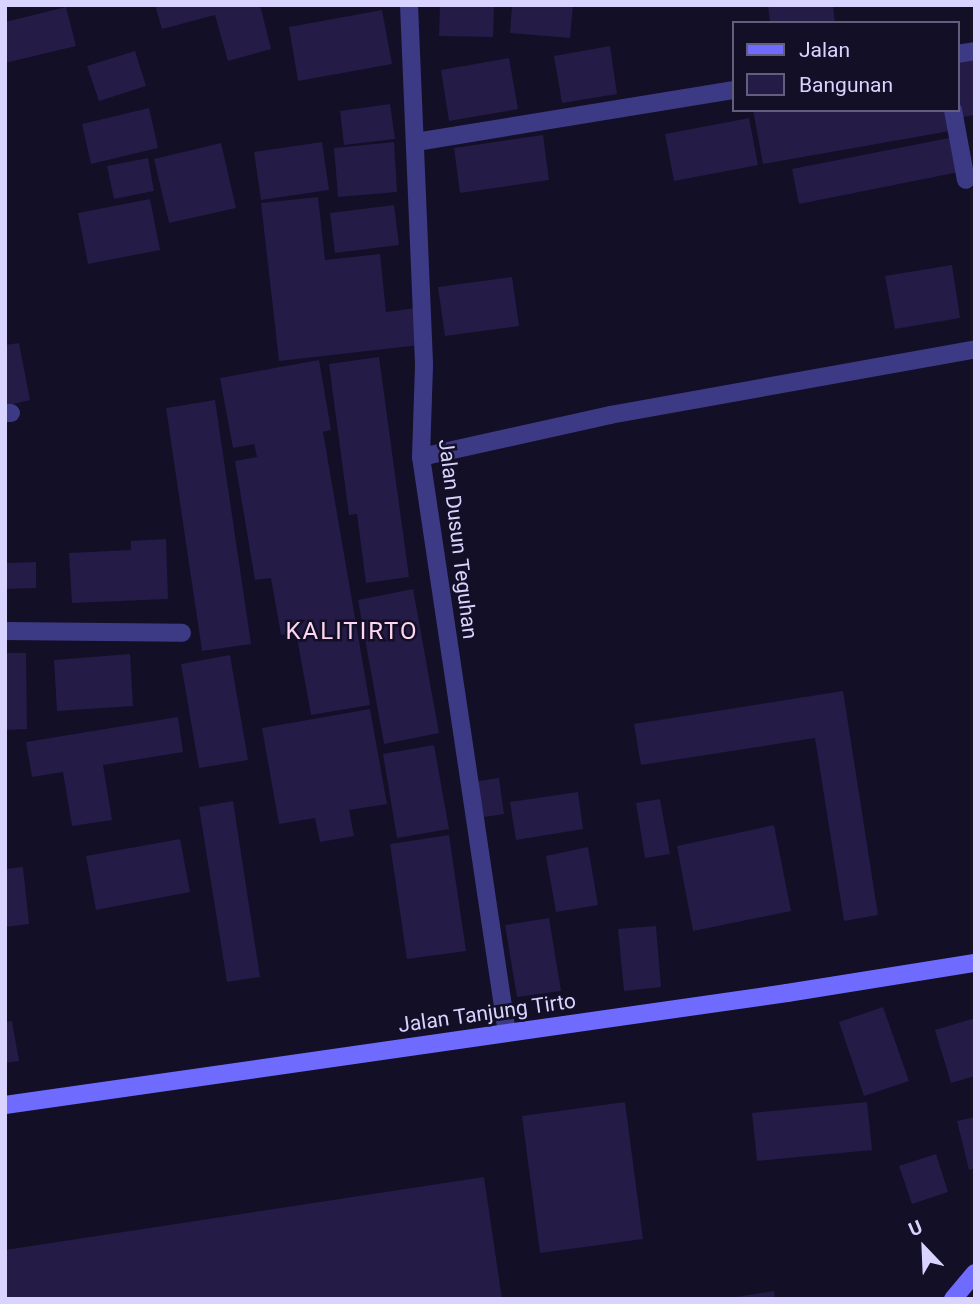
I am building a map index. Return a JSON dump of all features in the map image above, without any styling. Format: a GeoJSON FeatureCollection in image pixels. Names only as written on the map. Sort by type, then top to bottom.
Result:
{"type":"FeatureCollection","features":[{"type":"Feature","properties":{"kind":"street","name":"Jalan Dusun Teguhan"},"geometry":{"type":"LineString","coordinates":[[409,5],[424,366],[421,457],[507,1034]]}},
{"type":"Feature","properties":{"kind":"street"},"geometry":{"type":"LineString","coordinates":[[416,142],[732,90]]}},
{"type":"Feature","properties":{"kind":"street"},"geometry":{"type":"LineString","coordinates":[[953,112],[966,180]]}},
{"type":"Feature","properties":{"kind":"street"},"geometry":{"type":"LineString","coordinates":[[421,457],[610,415],[975,349]]}},
{"type":"Feature","properties":{"kind":"street"},"geometry":{"type":"LineString","coordinates":[[5,631],[182,633]]}},
{"type":"Feature","properties":{"kind":"street","name":"Jalan Tanjung Tirto"},"geometry":{"type":"LineString","coordinates":[[5,1105],[507,1034],[975,963]]}},
{"type":"Feature","properties":{"kind":"street"},"geometry":{"type":"LineString","coordinates":[[953,1299],[975,1273]]}},
{"type":"Feature","properties":{"kind":"building"},"geometry":{"type":"Polygon","coordinates":[[[155,5],[260,5],[271,49],[228,61],[215,15],[162,29],[155,5]]]}},
{"type":"Feature","properties":{"kind":"building"},"geometry":{"type":"Polygon","coordinates":[[[440,5],[494,5],[493,37],[439,36],[440,5]]]}},
{"type":"Feature","properties":{"kind":"building"},"geometry":{"type":"Polygon","coordinates":[[[512,5],[573,5],[570,38],[510,33],[512,5]]]}},
{"type":"Feature","properties":{"kind":"building"},"geometry":{"type":"Polygon","coordinates":[[[768,5],[833,5],[835,21],[770,21],[768,5]]]}},
{"type":"Feature","properties":{"kind":"building"},"geometry":{"type":"Polygon","coordinates":[[[66,7],[76,46],[5,63],[5,22],[66,7]]]}},
{"type":"Feature","properties":{"kind":"building"},"geometry":{"type":"Polygon","coordinates":[[[382,10],[392,64],[298,81],[289,27],[382,10]]]}},
{"type":"Feature","properties":{"kind":"building"},"geometry":{"type":"Polygon","coordinates":[[[610,46],[617,94],[562,103],[554,56],[610,46]]]}},
{"type":"Feature","properties":{"kind":"building"},"geometry":{"type":"Polygon","coordinates":[[[135,51],[146,86],[99,101],[87,66],[135,51]]]}},
{"type":"Feature","properties":{"kind":"building"},"geometry":{"type":"Polygon","coordinates":[[[509,58],[518,109],[449,121],[441,70],[509,58]]]}},
{"type":"Feature","properties":{"kind":"building"},"geometry":{"type":"Polygon","coordinates":[[[975,59],[975,115],[962,117],[959,104],[959,63],[975,59]]]}},
{"type":"Feature","properties":{"kind":"building"},"geometry":{"type":"Polygon","coordinates":[[[390,104],[395,139],[344,145],[340,111],[390,104]]]}},
{"type":"Feature","properties":{"kind":"building"},"geometry":{"type":"Polygon","coordinates":[[[149,108],[158,148],[91,164],[82,124],[149,108]]]}},
{"type":"Feature","properties":{"kind":"building"},"geometry":{"type":"Polygon","coordinates":[[[753,112],[946,112],[950,131],[763,164],[753,112]]]}},
{"type":"Feature","properties":{"kind":"building"},"geometry":{"type":"Polygon","coordinates":[[[749,118],[758,165],[674,181],[665,134],[749,118]]]}},
{"type":"Feature","properties":{"kind":"building"},"geometry":{"type":"Polygon","coordinates":[[[543,135],[549,180],[460,193],[454,148],[543,135]]]}},
{"type":"Feature","properties":{"kind":"building"},"geometry":{"type":"Polygon","coordinates":[[[949,138],[959,172],[799,204],[792,169],[949,138]]]}},
{"type":"Feature","properties":{"kind":"building"},"geometry":{"type":"Polygon","coordinates":[[[322,142],[329,190],[261,200],[254,152],[322,142]]]}},
{"type":"Feature","properties":{"kind":"building"},"geometry":{"type":"Polygon","coordinates":[[[394,142],[397,192],[338,197],[334,148],[394,142]]]}},
{"type":"Feature","properties":{"kind":"building"},"geometry":{"type":"Polygon","coordinates":[[[221,143],[236,208],[169,223],[154,159],[221,143]]]}},
{"type":"Feature","properties":{"kind":"building"},"geometry":{"type":"Polygon","coordinates":[[[148,158],[154,191],[114,199],[107,166],[148,158]]]}},
{"type":"Feature","properties":{"kind":"building"},"geometry":{"type":"Polygon","coordinates":[[[318,197],[325,260],[380,254],[386,312],[416,308],[420,345],[279,361],[261,203],[318,197]]]}},
{"type":"Feature","properties":{"kind":"building"},"geometry":{"type":"Polygon","coordinates":[[[150,199],[160,250],[88,264],[78,213],[150,199]]]}},
{"type":"Feature","properties":{"kind":"building"},"geometry":{"type":"Polygon","coordinates":[[[394,205],[399,245],[335,253],[330,213],[394,205]]]}},
{"type":"Feature","properties":{"kind":"building"},"geometry":{"type":"Polygon","coordinates":[[[952,265],[960,318],[895,329],[885,276],[952,265]]]}},
{"type":"Feature","properties":{"kind":"building"},"geometry":{"type":"Polygon","coordinates":[[[512,277],[519,326],[445,336],[438,287],[512,277]]]}},
{"type":"Feature","properties":{"kind":"building"},"geometry":{"type":"Polygon","coordinates":[[[19,343],[30,400],[5,406],[5,345],[19,343]]]}},
{"type":"Feature","properties":{"kind":"building"},"geometry":{"type":"Polygon","coordinates":[[[379,357],[409,577],[366,583],[357,514],[349,515],[329,364],[379,357]]]}},
{"type":"Feature","properties":{"kind":"building"},"geometry":{"type":"Polygon","coordinates":[[[319,360],[331,430],[323,432],[370,705],[311,715],[296,632],[281,635],[271,578],[255,580],[235,461],[257,457],[254,444],[233,448],[220,378],[319,360]]]}},
{"type":"Feature","properties":{"kind":"building"},"geometry":{"type":"Polygon","coordinates":[[[215,400],[251,644],[202,651],[166,408],[215,400]]]}},
{"type":"Feature","properties":{"kind":"building"},"geometry":{"type":"Polygon","coordinates":[[[166,539],[168,599],[72,603],[69,553],[131,550],[131,541],[166,539]]]}},
{"type":"Feature","properties":{"kind":"building"},"geometry":{"type":"Polygon","coordinates":[[[36,562],[36,588],[5,589],[5,563],[36,562]]]}},
{"type":"Feature","properties":{"kind":"building"},"geometry":{"type":"Polygon","coordinates":[[[413,589],[439,733],[384,744],[358,600],[413,589]]]}},
{"type":"Feature","properties":{"kind":"building"},"geometry":{"type":"Polygon","coordinates":[[[5,653],[26,653],[27,729],[5,730],[5,653]]]}},
{"type":"Feature","properties":{"kind":"building"},"geometry":{"type":"Polygon","coordinates":[[[130,654],[133,706],[57,711],[54,660],[130,654]]]}},
{"type":"Feature","properties":{"kind":"building"},"geometry":{"type":"Polygon","coordinates":[[[230,655],[248,760],[199,768],[181,664],[230,655]]]}},
{"type":"Feature","properties":{"kind":"building"},"geometry":{"type":"Polygon","coordinates":[[[843,691],[878,915],[844,921],[815,738],[641,765],[634,724],[843,691]]]}},
{"type":"Feature","properties":{"kind":"building"},"geometry":{"type":"Polygon","coordinates":[[[370,709],[387,804],[349,810],[354,836],[320,842],[315,818],[279,824],[262,728],[370,709]]]}},
{"type":"Feature","properties":{"kind":"building"},"geometry":{"type":"Polygon","coordinates":[[[178,717],[183,752],[103,765],[112,820],[72,826],[63,772],[32,777],[26,742],[178,717]]]}},
{"type":"Feature","properties":{"kind":"building"},"geometry":{"type":"Polygon","coordinates":[[[434,745],[449,829],[397,838],[383,754],[434,745]]]}},
{"type":"Feature","properties":{"kind":"building"},"geometry":{"type":"Polygon","coordinates":[[[499,778],[504,814],[477,818],[472,782],[499,778]]]}},
{"type":"Feature","properties":{"kind":"building"},"geometry":{"type":"Polygon","coordinates":[[[578,792],[583,829],[516,840],[510,802],[578,792]]]}},
{"type":"Feature","properties":{"kind":"building"},"geometry":{"type":"Polygon","coordinates":[[[660,799],[670,854],[645,858],[636,803],[660,799]]]}},
{"type":"Feature","properties":{"kind":"building"},"geometry":{"type":"Polygon","coordinates":[[[233,801],[260,977],[227,982],[199,807],[233,801]]]}},
{"type":"Feature","properties":{"kind":"building"},"geometry":{"type":"Polygon","coordinates":[[[774,825],[791,911],[693,931],[677,846],[774,825]]]}},
{"type":"Feature","properties":{"kind":"building"},"geometry":{"type":"Polygon","coordinates":[[[449,835],[466,951],[407,959],[390,844],[449,835]]]}},
{"type":"Feature","properties":{"kind":"building"},"geometry":{"type":"Polygon","coordinates":[[[180,839],[190,892],[96,910],[86,856],[180,839]]]}},
{"type":"Feature","properties":{"kind":"building"},"geometry":{"type":"Polygon","coordinates":[[[588,847],[598,905],[556,912],[546,856],[588,847]]]}},
{"type":"Feature","properties":{"kind":"building"},"geometry":{"type":"Polygon","coordinates":[[[23,867],[29,924],[5,927],[5,869],[23,867]]]}},
{"type":"Feature","properties":{"kind":"building"},"geometry":{"type":"Polygon","coordinates":[[[549,918],[561,991],[517,997],[505,925],[549,918]]]}},
{"type":"Feature","properties":{"kind":"building"},"geometry":{"type":"Polygon","coordinates":[[[656,926],[661,987],[624,991],[618,929],[656,926]]]}},
{"type":"Feature","properties":{"kind":"building"},"geometry":{"type":"Polygon","coordinates":[[[883,1007],[909,1081],[864,1096],[839,1022],[883,1007]]]}},
{"type":"Feature","properties":{"kind":"building"},"geometry":{"type":"Polygon","coordinates":[[[975,1018],[975,1076],[951,1083],[935,1030],[975,1018]]]}},
{"type":"Feature","properties":{"kind":"building"},"geometry":{"type":"Polygon","coordinates":[[[12,1021],[19,1061],[5,1063],[5,1022],[12,1021]]]}},
{"type":"Feature","properties":{"kind":"building"},"geometry":{"type":"Polygon","coordinates":[[[625,1102],[643,1239],[540,1253],[522,1116],[625,1102]]]}},
{"type":"Feature","properties":{"kind":"building"},"geometry":{"type":"Polygon","coordinates":[[[867,1102],[872,1150],[757,1161],[752,1113],[867,1102]]]}},
{"type":"Feature","properties":{"kind":"building"},"geometry":{"type":"Polygon","coordinates":[[[975,1117],[975,1168],[969,1170],[957,1121],[975,1117]]]}},
{"type":"Feature","properties":{"kind":"building"},"geometry":{"type":"Polygon","coordinates":[[[936,1154],[948,1192],[912,1204],[899,1166],[936,1154]]]}},
{"type":"Feature","properties":{"kind":"building"},"geometry":{"type":"Polygon","coordinates":[[[484,1177],[502,1299],[5,1299],[5,1250],[484,1177]]]}},
{"type":"Feature","properties":{"kind":"building"},"geometry":{"type":"Polygon","coordinates":[[[774,1291],[775,1299],[736,1299],[736,1297],[774,1291]]]}},
{"type":"Feature","properties":{"kind":"district","name":"KALITIRTO"},"geometry":{"type":"Point","coordinates":[352,632]}}]}
